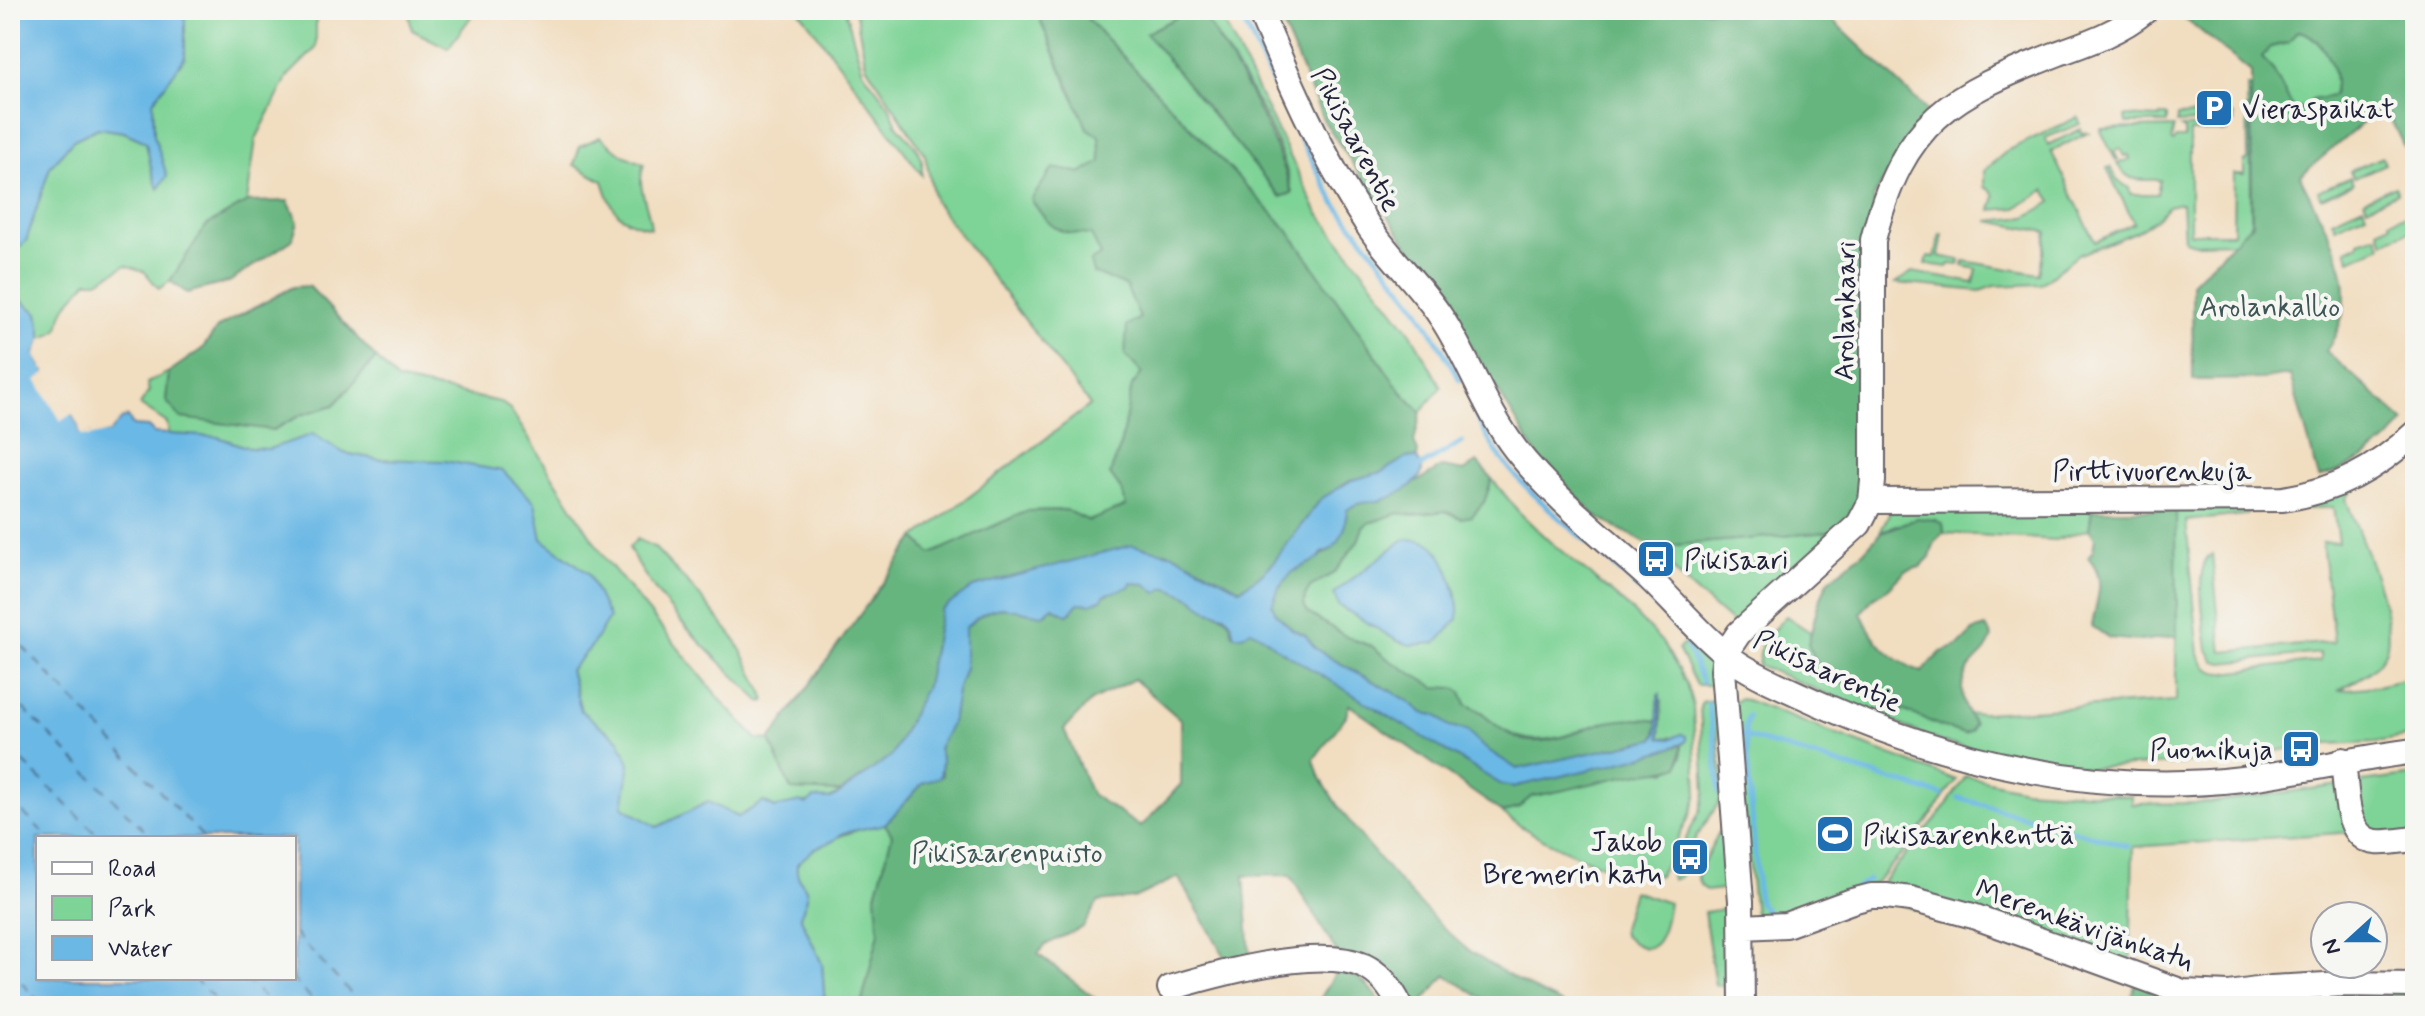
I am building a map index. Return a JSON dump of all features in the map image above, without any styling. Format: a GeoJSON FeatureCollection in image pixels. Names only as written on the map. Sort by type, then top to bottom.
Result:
{"type":"FeatureCollection","features":[{"type":"Feature","properties":{"kind":"street","name":"Pikisaarentie"},"geometry":{"type":"LineString","coordinates":[[1259,10],[1346,192],[1368,227],[1439,314],[1463,352],[1509,441],[1536,473],[1725,654],[1750,671],[1853,719],[1921,744],[2034,771],[2108,781],[2242,779],[2343,760],[2415,751]]}},
{"type":"Feature","properties":{"kind":"street","name":"Arolankaari"},"geometry":{"type":"LineString","coordinates":[[1871,501],[1873,240],[1896,170],[1936,116],[1972,90],[1997,77],[2102,37],[2146,10]]}},
{"type":"Feature","properties":{"kind":"street","name":"Pirttivuorenkuja"},"geometry":{"type":"LineString","coordinates":[[1871,501],[2283,499],[2321,492],[2350,480],[2382,461],[2415,433]]}},
{"type":"Feature","properties":{"kind":"street"},"geometry":{"type":"LineString","coordinates":[[1742,1006],[1742,927],[1723,670],[1725,654],[1739,633],[1784,589],[1859,524],[1871,501]]}},
{"type":"Feature","properties":{"kind":"street"},"geometry":{"type":"LineString","coordinates":[[2343,760],[2350,818],[2355,832],[2368,841],[2415,839]]}},
{"type":"Feature","properties":{"kind":"street","name":"Merenkävijänkatu"},"geometry":{"type":"LineString","coordinates":[[1742,927],[1786,925],[1852,901],[1886,896],[1911,899],[1973,916],[2183,992],[2229,994],[2343,984],[2415,985]]}},
{"type":"Feature","properties":{"kind":"street"},"geometry":{"type":"LineString","coordinates":[[1170,988],[1267,964],[1346,961],[1367,967],[1377,975],[1400,1006]]}},
{"type":"Feature","properties":{"kind":"green space"},"geometry":{"type":"Polygon","coordinates":[[[184,10],[316,10],[316,48],[288,76],[256,139],[247,202],[206,226],[170,281],[159,289],[145,272],[126,265],[98,281],[87,281],[65,308],[59,328],[42,339],[38,313],[22,301],[14,289],[11,256],[26,241],[50,167],[73,140],[98,128],[124,132],[146,142],[159,188],[166,176],[154,135],[153,101],[185,57],[184,10]]]}},
{"type":"Feature","properties":{"kind":"green space"},"geometry":{"type":"Polygon","coordinates":[[[408,10],[476,10],[448,48],[412,30],[408,10]]]}},
{"type":"Feature","properties":{"kind":"green space"},"geometry":{"type":"Polygon","coordinates":[[[799,10],[845,10],[863,71],[889,106],[897,125],[916,147],[922,161],[922,175],[799,10]]]}},
{"type":"Feature","properties":{"kind":"green space"},"geometry":{"type":"Polygon","coordinates":[[[855,10],[1036,10],[1072,95],[1099,136],[1101,162],[1082,173],[1091,234],[1101,255],[1126,286],[1140,318],[1142,373],[1132,386],[1120,447],[1110,474],[1122,491],[1126,506],[1089,521],[1066,510],[1027,511],[931,555],[915,538],[1090,405],[935,202],[925,155],[866,65],[855,10]]]}},
{"type":"Feature","properties":{"kind":"green space"},"geometry":{"type":"Polygon","coordinates":[[[1036,10],[1079,10],[1288,230],[1400,390],[1421,412],[1414,442],[1417,458],[1407,457],[1382,472],[1352,480],[1321,499],[1273,563],[1240,589],[1174,554],[941,610],[926,686],[893,755],[841,792],[791,790],[770,740],[915,538],[931,554],[1027,511],[1066,510],[1089,521],[1126,506],[1122,491],[1110,474],[1120,447],[1132,386],[1142,373],[1125,355],[1127,325],[1140,318],[1126,286],[1093,273],[1090,262],[1101,255],[1091,235],[1055,228],[1031,200],[1053,168],[1082,173],[1101,162],[1099,136],[1087,128],[1036,10]]]}},
{"type":"Feature","properties":{"kind":"green space"},"geometry":{"type":"Polygon","coordinates":[[[1079,10],[1191,10],[1146,33],[1280,197],[1292,193],[1286,168],[1267,121],[1200,10],[1218,10],[1317,211],[1411,333],[1441,387],[1421,412],[1400,390],[1287,230],[1079,10]]]}},
{"type":"Feature","properties":{"kind":"green space"},"geometry":{"type":"Polygon","coordinates":[[[1191,10],[1200,10],[1253,98],[1275,144],[1292,193],[1280,197],[1146,33],[1191,10]]]}},
{"type":"Feature","properties":{"kind":"green space"},"geometry":{"type":"Polygon","coordinates":[[[1276,10],[1822,10],[1928,111],[1874,196],[1864,481],[1850,518],[1839,531],[1653,547],[1598,518],[1540,460],[1419,262],[1324,121],[1276,10]]]}},
{"type":"Feature","properties":{"kind":"green space","name":"Arolankallio"},"geometry":{"type":"Polygon","coordinates":[[[2175,10],[2415,10],[2415,170],[2384,105],[2300,176],[2332,241],[2344,284],[2339,328],[2326,351],[2405,422],[2387,441],[2366,456],[2344,469],[2319,478],[2290,375],[2263,379],[2193,380],[2192,283],[2252,224],[2251,72],[2175,10]],[[2297,31],[2288,43],[2270,47],[2262,58],[2272,68],[2294,110],[2304,108],[2312,100],[2333,96],[2335,87],[2334,75],[2324,50],[2304,32],[2297,31]]]}},
{"type":"Feature","properties":{"kind":"green space"},"geometry":{"type":"Polygon","coordinates":[[[2297,31],[2304,32],[2322,47],[2335,81],[2333,96],[2312,100],[2304,108],[2294,110],[2272,68],[2262,58],[2270,47],[2285,44],[2297,31]]]}},
{"type":"Feature","properties":{"kind":"green space"},"geometry":{"type":"Polygon","coordinates":[[[2247,86],[2250,87],[2251,220],[2248,229],[2236,242],[2194,243],[2184,240],[2182,203],[2168,206],[2156,219],[2135,232],[2078,255],[2041,284],[1994,286],[1980,291],[1896,283],[1912,272],[1974,283],[1977,269],[1963,266],[1964,261],[2039,274],[2047,232],[1988,221],[2026,217],[2052,202],[2045,190],[2016,208],[1991,210],[1995,196],[1984,187],[1984,171],[2008,150],[2078,117],[2080,124],[2045,138],[2048,145],[2081,129],[2082,133],[2090,132],[2051,151],[2095,242],[2134,223],[2107,168],[2110,167],[2117,180],[2129,188],[2130,194],[2157,194],[2160,180],[2135,179],[2126,175],[2117,164],[2130,159],[2129,155],[2124,156],[2120,148],[2114,151],[2116,161],[2100,129],[2174,127],[2173,142],[2176,138],[2185,138],[2185,130],[2181,127],[2227,127],[2227,132],[2190,132],[2190,233],[2233,233],[2234,174],[2244,174],[2244,162],[2248,160],[2247,86]]]}},
{"type":"Feature","properties":{"kind":"green space"},"geometry":{"type":"Polygon","coordinates":[[[2229,114],[2234,122],[2196,119],[2195,122],[2177,123],[2177,116],[2229,114]]]}},
{"type":"Feature","properties":{"kind":"green space"},"geometry":{"type":"Polygon","coordinates":[[[2125,116],[2167,116],[2167,123],[2126,123],[2125,116]]]}},
{"type":"Feature","properties":{"kind":"green space"},"geometry":{"type":"Polygon","coordinates":[[[600,137],[623,155],[644,164],[641,181],[651,228],[618,214],[603,181],[574,165],[580,146],[600,137]]]}},
{"type":"Feature","properties":{"kind":"green space"},"geometry":{"type":"Polygon","coordinates":[[[2382,157],[2385,164],[2354,178],[2350,171],[2382,157]]]}},
{"type":"Feature","properties":{"kind":"green space"},"geometry":{"type":"Polygon","coordinates":[[[2350,177],[2353,184],[2322,198],[2318,191],[2350,177]]]}},
{"type":"Feature","properties":{"kind":"green space"},"geometry":{"type":"Polygon","coordinates":[[[2395,186],[2398,193],[2367,207],[2364,200],[2395,186]]]}},
{"type":"Feature","properties":{"kind":"green space"},"geometry":{"type":"Polygon","coordinates":[[[288,201],[298,222],[292,240],[229,282],[187,293],[170,281],[206,226],[247,202],[288,201]]]}},
{"type":"Feature","properties":{"kind":"green space"},"geometry":{"type":"Polygon","coordinates":[[[2363,206],[2366,213],[2335,227],[2332,220],[2363,206]]]}},
{"type":"Feature","properties":{"kind":"green space"},"geometry":{"type":"Polygon","coordinates":[[[2408,215],[2414,229],[2383,242],[2378,230],[2391,224],[2390,221],[2408,215]]]}},
{"type":"Feature","properties":{"kind":"green space"},"geometry":{"type":"Polygon","coordinates":[[[1940,234],[1943,234],[1939,256],[1960,260],[1959,265],[1926,264],[1928,256],[1935,257],[1940,234]]]}},
{"type":"Feature","properties":{"kind":"green space"},"geometry":{"type":"Polygon","coordinates":[[[2376,235],[2381,246],[2350,260],[2346,250],[2376,235]]]}},
{"type":"Feature","properties":{"kind":"green space"},"geometry":{"type":"Polygon","coordinates":[[[309,286],[376,358],[334,405],[301,415],[273,430],[181,418],[166,401],[169,372],[202,349],[218,327],[293,287],[309,286]]]}},
{"type":"Feature","properties":{"kind":"green space"},"geometry":{"type":"Polygon","coordinates":[[[376,358],[397,380],[500,402],[510,409],[606,560],[725,705],[757,739],[770,740],[791,790],[841,792],[818,802],[775,808],[764,802],[738,817],[708,802],[657,828],[623,807],[619,740],[581,711],[570,669],[591,647],[588,573],[541,539],[535,503],[344,453],[313,435],[269,450],[249,448],[218,437],[169,435],[167,423],[140,405],[149,391],[147,383],[169,372],[166,401],[273,430],[301,415],[334,405],[376,358]]]}},
{"type":"Feature","properties":{"kind":"green space"},"geometry":{"type":"Polygon","coordinates":[[[1477,462],[1492,479],[1484,502],[1472,516],[1461,518],[1445,511],[1414,515],[1399,513],[1369,523],[1363,527],[1358,541],[1334,573],[1310,587],[1304,605],[1308,613],[1347,637],[1373,647],[1435,687],[1455,688],[1461,692],[1466,704],[1501,729],[1524,740],[1544,741],[1602,723],[1637,719],[1658,721],[1655,739],[1517,769],[1481,746],[1468,731],[1449,726],[1437,716],[1423,713],[1407,700],[1315,648],[1305,635],[1293,630],[1276,614],[1272,605],[1279,587],[1292,572],[1332,549],[1344,530],[1347,510],[1352,506],[1362,501],[1381,501],[1442,467],[1464,471],[1477,462]]]}},
{"type":"Feature","properties":{"kind":"green space"},"geometry":{"type":"Polygon","coordinates":[[[1492,479],[1518,511],[1548,540],[1625,604],[1663,643],[1686,683],[1693,706],[1697,794],[1690,815],[1659,876],[1639,872],[1633,877],[1601,865],[1547,841],[1503,813],[1519,807],[1532,796],[1621,776],[1667,772],[1682,757],[1686,736],[1660,738],[1662,701],[1658,696],[1658,721],[1633,719],[1546,739],[1525,739],[1504,731],[1480,711],[1466,704],[1455,688],[1435,688],[1373,647],[1347,637],[1308,613],[1304,605],[1310,587],[1334,573],[1358,541],[1363,527],[1369,523],[1399,513],[1414,515],[1445,511],[1461,518],[1484,502],[1492,479]],[[1410,539],[1403,540],[1334,593],[1338,605],[1398,641],[1411,645],[1436,642],[1458,618],[1457,594],[1447,566],[1410,539]]]}},
{"type":"Feature","properties":{"kind":"green space"},"geometry":{"type":"Polygon","coordinates":[[[2354,489],[2346,499],[2382,598],[2388,638],[2385,652],[2377,665],[2338,690],[2377,686],[2415,677],[2415,735],[2178,764],[2088,768],[1941,742],[1758,665],[1762,642],[1786,616],[1936,716],[2176,701],[2176,507],[2250,511],[2245,515],[2186,521],[2199,654],[2205,666],[2225,673],[2320,661],[2320,653],[2223,663],[2215,661],[2208,650],[2201,599],[2202,572],[2212,554],[2222,652],[2334,642],[2322,543],[2338,542],[2333,507],[2272,512],[2270,509],[2354,489]]]}},
{"type":"Feature","properties":{"kind":"green space"},"geometry":{"type":"Polygon","coordinates":[[[2092,510],[2089,529],[2055,540],[1944,533],[1943,524],[1895,525],[1880,533],[1890,511],[2092,510]]]}},
{"type":"Feature","properties":{"kind":"green space"},"geometry":{"type":"Polygon","coordinates":[[[2092,510],[2176,510],[2177,636],[2141,641],[2109,638],[2092,626],[2099,581],[2098,573],[2088,557],[2095,538],[2089,529],[2092,510]]]}},
{"type":"Feature","properties":{"kind":"green space"},"geometry":{"type":"Polygon","coordinates":[[[1917,518],[1943,524],[1944,533],[1935,542],[1930,557],[1920,567],[1906,571],[1873,598],[1861,613],[1885,650],[1922,672],[1941,652],[1958,646],[1973,631],[1986,627],[1992,637],[1990,643],[1969,668],[1963,682],[1965,704],[1974,724],[1971,731],[1965,734],[1837,680],[1817,663],[1808,644],[1818,604],[1828,581],[1880,533],[1917,518]]]}},
{"type":"Feature","properties":{"kind":"green space"},"geometry":{"type":"Polygon","coordinates":[[[1839,531],[1734,625],[1684,581],[1653,547],[1839,531]]]}},
{"type":"Feature","properties":{"kind":"green space"},"geometry":{"type":"Polygon","coordinates":[[[637,539],[654,547],[735,639],[765,701],[761,702],[706,648],[656,591],[629,548],[637,539]]]}},
{"type":"Feature","properties":{"kind":"green space","name":"Pikisaarenpuisto"},"geometry":{"type":"Polygon","coordinates":[[[1131,583],[1171,589],[1227,619],[1232,633],[1250,630],[1260,634],[1513,787],[1682,745],[1679,766],[1532,796],[1519,807],[1503,813],[1349,705],[1346,716],[1314,759],[1336,803],[1381,861],[1432,917],[1471,952],[1567,1006],[1494,1006],[1446,975],[1419,1006],[1405,1006],[1336,951],[1290,875],[1244,876],[1250,954],[1227,960],[1178,877],[1134,898],[1098,902],[1083,927],[1045,945],[1038,954],[1105,1006],[861,1006],[879,932],[876,895],[892,835],[885,824],[923,783],[942,775],[938,748],[952,722],[965,667],[965,628],[994,609],[1046,614],[1052,607],[1068,615],[1078,603],[1131,583]],[[1134,679],[1091,701],[1064,729],[1091,794],[1141,827],[1181,784],[1181,720],[1134,679]]]}},
{"type":"Feature","properties":{"kind":"green space"},"geometry":{"type":"Polygon","coordinates":[[[1692,638],[1710,666],[1713,685],[1696,685],[1678,649],[1692,638]]]}},
{"type":"Feature","properties":{"kind":"green space"},"geometry":{"type":"Polygon","coordinates":[[[1739,699],[1956,780],[1910,845],[1874,884],[1795,919],[1755,915],[1732,704],[1739,699]]]}},
{"type":"Feature","properties":{"kind":"green space"},"geometry":{"type":"Polygon","coordinates":[[[1702,702],[1715,702],[1724,795],[1695,839],[1680,877],[1672,880],[1670,870],[1700,811],[1705,793],[1700,706],[1702,702]]]}},
{"type":"Feature","properties":{"kind":"green space"},"geometry":{"type":"Polygon","coordinates":[[[2415,775],[2415,836],[2355,832],[2133,847],[2130,972],[1871,896],[1944,809],[1966,776],[2024,789],[2132,796],[2132,804],[2206,803],[2415,775]]]}},
{"type":"Feature","properties":{"kind":"green space"},"geometry":{"type":"Polygon","coordinates":[[[877,824],[885,824],[892,835],[876,895],[879,932],[861,1006],[825,1006],[822,964],[800,916],[807,892],[798,876],[797,865],[823,844],[877,824]]]}},
{"type":"Feature","properties":{"kind":"green space"},"geometry":{"type":"Polygon","coordinates":[[[1721,828],[1724,828],[1729,888],[1707,891],[1700,885],[1697,876],[1721,828]]]}},
{"type":"Feature","properties":{"kind":"green space"},"geometry":{"type":"Polygon","coordinates":[[[1633,891],[1669,903],[1665,924],[1652,946],[1635,944],[1623,935],[1622,928],[1633,891]]]}},
{"type":"Feature","properties":{"kind":"green space"},"geometry":{"type":"Polygon","coordinates":[[[1729,910],[1731,915],[1731,986],[1715,985],[1704,912],[1729,910]]]}},
{"type":"Feature","properties":{"kind":"green space"},"geometry":{"type":"Polygon","coordinates":[[[1336,972],[1362,981],[1380,1002],[1375,1006],[1316,1006],[1336,972]]]}},
{"type":"Feature","properties":{"kind":"green space"},"geometry":{"type":"Polygon","coordinates":[[[2138,975],[2183,992],[2415,985],[2415,1006],[2129,1006],[2138,975]]]}},
{"type":"Feature","properties":{"kind":"water"},"geometry":{"type":"Polygon","coordinates":[[[10,10],[184,10],[185,57],[153,102],[154,135],[167,176],[158,189],[146,142],[124,132],[98,128],[73,140],[50,167],[26,241],[11,256],[10,278],[10,10]]]}},
{"type":"Feature","properties":{"kind":"water"},"geometry":{"type":"Polygon","coordinates":[[[10,282],[17,296],[38,313],[42,339],[35,355],[79,426],[80,434],[109,432],[121,419],[128,417],[133,426],[148,427],[154,433],[218,437],[249,448],[269,449],[313,434],[344,453],[376,459],[445,461],[503,471],[535,503],[542,539],[588,573],[609,618],[591,647],[570,670],[581,711],[619,740],[630,763],[623,807],[657,827],[708,802],[738,817],[763,802],[775,808],[799,802],[807,804],[814,798],[830,799],[892,755],[926,686],[941,610],[973,587],[1132,545],[1174,554],[1240,589],[1273,563],[1321,499],[1352,480],[1382,472],[1407,457],[1417,458],[1421,465],[1421,475],[1417,480],[1394,496],[1347,510],[1344,530],[1332,549],[1292,572],[1279,587],[1272,605],[1276,614],[1293,630],[1305,635],[1315,648],[1407,700],[1423,713],[1436,715],[1449,726],[1468,731],[1482,746],[1517,769],[1654,739],[1660,694],[1660,738],[1686,736],[1686,741],[1677,746],[1634,759],[1513,787],[1502,785],[1251,630],[1243,636],[1234,635],[1231,622],[1225,615],[1209,611],[1192,598],[1169,588],[1157,593],[1146,584],[1131,583],[1129,587],[1104,595],[1091,604],[1078,603],[1068,615],[1053,607],[1043,615],[1001,608],[993,610],[965,628],[965,667],[952,722],[938,748],[942,761],[940,777],[923,783],[885,824],[843,833],[815,848],[797,864],[798,876],[807,892],[800,916],[822,964],[825,1006],[10,1006],[10,282]]]}},
{"type":"Feature","properties":{"kind":"water"},"geometry":{"type":"Polygon","coordinates":[[[1403,540],[1427,542],[1435,548],[1447,566],[1454,589],[1458,619],[1436,643],[1410,645],[1398,641],[1338,605],[1334,593],[1403,540]]]}},
{"type":"Feature","properties":{"kind":"pier"},"geometry":{"type":"Polygon","coordinates":[[[46,337],[39,354],[83,424],[84,432],[107,429],[119,415],[130,414],[109,432],[88,437],[80,435],[72,414],[61,421],[36,380],[46,373],[35,355],[46,337]]]}},
{"type":"Feature","properties":{"kind":"waterway"},"geometry":{"type":"LineString","coordinates":[[1238,10],[1293,125],[1335,203],[1417,307],[1460,380]]}},
{"type":"Feature","properties":{"kind":"waterway"},"geometry":{"type":"LineString","coordinates":[[1473,407],[1493,447],[1521,482],[1612,563],[1680,633]]}},
{"type":"Feature","properties":{"kind":"waterway"},"geometry":{"type":"LineString","coordinates":[[1421,466],[1462,442]]}},
{"type":"Feature","properties":{"kind":"waterway"},"geometry":{"type":"LineString","coordinates":[[1687,645],[1702,682]]}},
{"type":"Feature","properties":{"kind":"waterway"},"geometry":{"type":"LineString","coordinates":[[1708,704],[1719,792]]}},
{"type":"Feature","properties":{"kind":"waterway"},"geometry":{"type":"LineString","coordinates":[[1748,716],[1745,729],[1759,902],[1768,913]]}},
{"type":"Feature","properties":{"kind":"waterway"},"geometry":{"type":"LineString","coordinates":[[1738,734],[1942,795]]}},
{"type":"Feature","properties":{"kind":"waterway"},"geometry":{"type":"LineString","coordinates":[[1959,798],[2128,846]]}},
{"type":"Feature","properties":{"kind":"waterway"},"geometry":{"type":"LineString","coordinates":[[1723,833],[1726,887]]}},
{"type":"Feature","properties":{"kind":"waterway"},"geometry":{"type":"LineString","coordinates":[[1856,888],[1868,880]]}},
{"type":"Feature","properties":{"kind":"waterway"},"geometry":{"type":"LineString","coordinates":[[1727,910],[1730,929]]}},
{"type":"Feature","properties":{"kind":"ferry route"},"geometry":{"type":"LineString","coordinates":[[10,633],[202,836]]}},
{"type":"Feature","properties":{"kind":"ferry route"},"geometry":{"type":"LineString","coordinates":[[10,695],[150,836]]}},
{"type":"Feature","properties":{"kind":"ferry route"},"geometry":{"type":"LineString","coordinates":[[10,749],[99,836]]}},
{"type":"Feature","properties":{"kind":"ferry route"},"geometry":{"type":"LineString","coordinates":[[10,800],[47,836]]}},
{"type":"Feature","properties":{"kind":"ferry route"},"geometry":{"type":"LineString","coordinates":[[296,935],[363,1006]]}},
{"type":"Feature","properties":{"kind":"ferry route"},"geometry":{"type":"LineString","coordinates":[[10,969],[42,1006]]}},
{"type":"Feature","properties":{"kind":"ferry route"},"geometry":{"type":"LineString","coordinates":[[195,980],[222,1006]]}},
{"type":"Feature","properties":{"kind":"ferry route"},"geometry":{"type":"LineString","coordinates":[[246,980],[273,1006]]}},
{"type":"Feature","properties":{"kind":"ferry route"},"geometry":{"type":"LineString","coordinates":[[293,980],[319,1006]]}},
{"type":"Feature","properties":{"kind":"place","name":"Vieraspaikat"},"geometry":{"type":"Point","coordinates":[2214,108]}},
{"type":"Feature","properties":{"kind":"place","name":"Pikisaari"},"geometry":{"type":"Point","coordinates":[1656,559]}},
{"type":"Feature","properties":{"kind":"place","name":"Puomikuja"},"geometry":{"type":"Point","coordinates":[2301,749]}},
{"type":"Feature","properties":{"kind":"place","name":"Pikisaarenkenttä"},"geometry":{"type":"Point","coordinates":[1835,834]}},
{"type":"Feature","properties":{"kind":"place","name":"Jakob Bremerin katu"},"geometry":{"type":"Point","coordinates":[1690,857]}}]}
